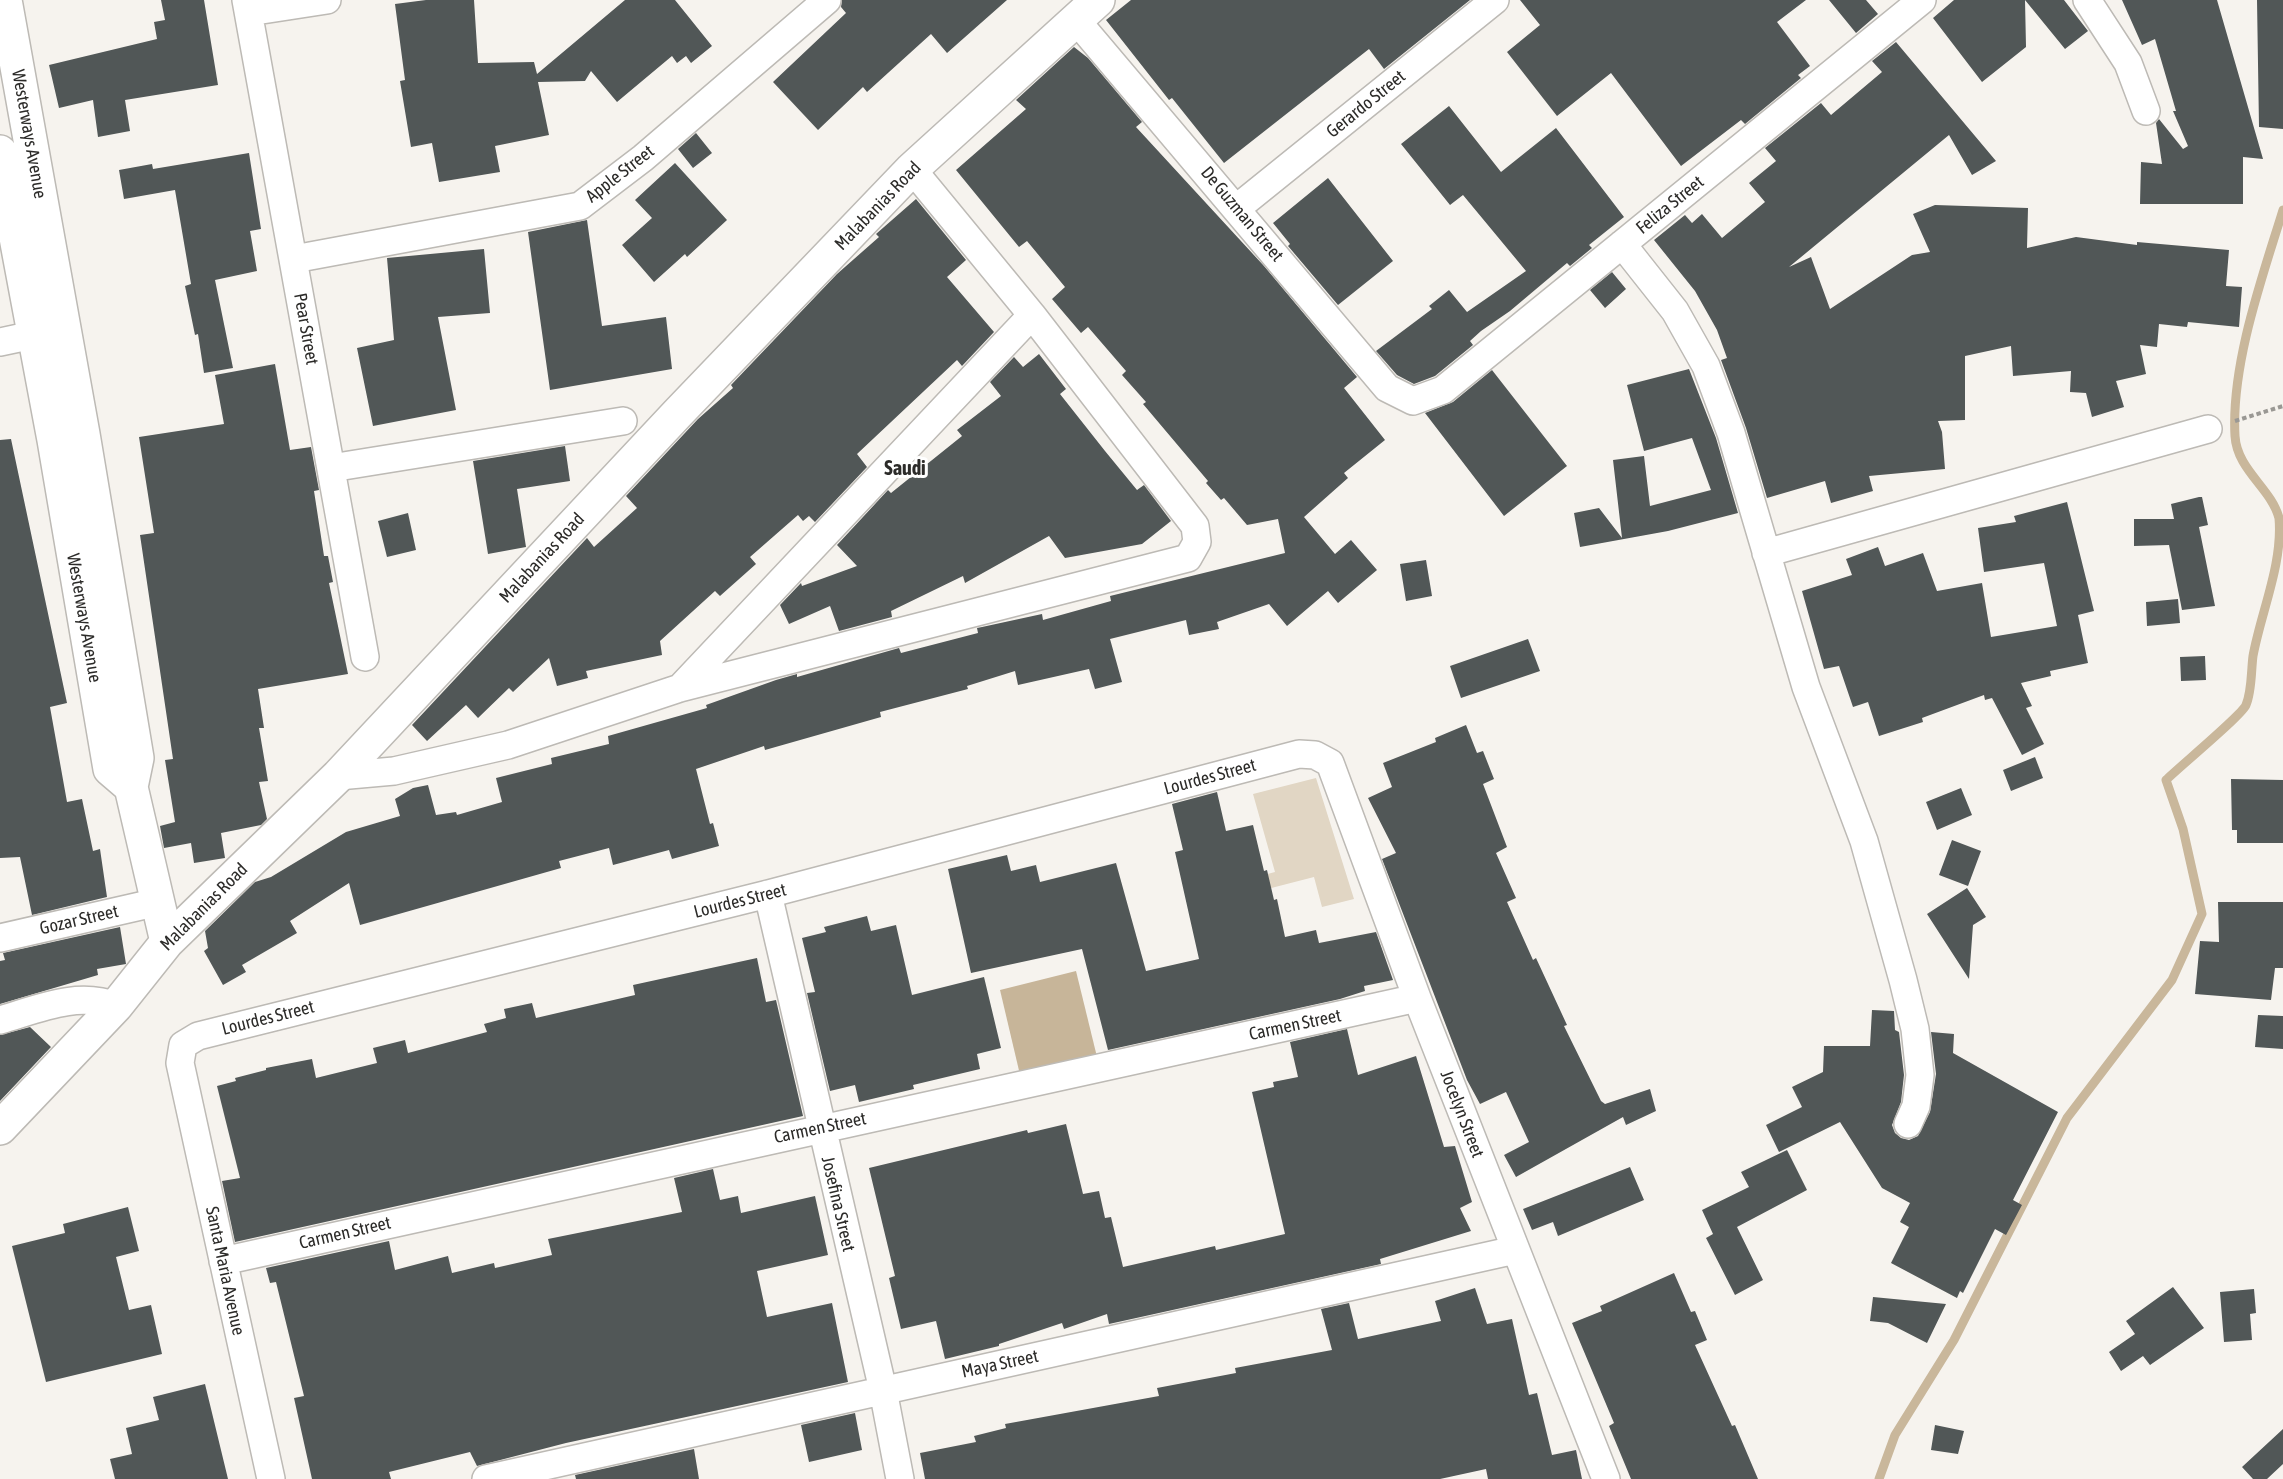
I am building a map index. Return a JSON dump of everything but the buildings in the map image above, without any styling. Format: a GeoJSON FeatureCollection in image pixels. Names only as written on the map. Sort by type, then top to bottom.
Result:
{"type":"FeatureCollection","features":[{"type":"Feature","properties":{"kind":"main road","name":"Westerways Avenue"},"geometry":{"type":"LineString","coordinates":[[4,0],[31,236],[68,437],[110,769],[131,787],[167,942]]}},
{"type":"Feature","properties":{"kind":"main road","name":"Malabanias Road"},"geometry":{"type":"LineString","coordinates":[[0,1128],[116,1006],[167,942],[338,776],[677,414],[912,170],[1087,10]]}},
{"type":"Feature","properties":{"kind":"main road","name":"Westerways Avenue"},"geometry":{"type":"LineString","coordinates":[[0,152],[31,236],[33,335],[68,437]]}},
{"type":"Feature","properties":{"kind":"street"},"geometry":{"type":"LineString","coordinates":[[247,6],[327,0]]}},
{"type":"Feature","properties":{"kind":"street","name":"Apple Street"},"geometry":{"type":"LineString","coordinates":[[294,259],[580,206],[643,158],[827,0]]}},
{"type":"Feature","properties":{"kind":"street","name":"Gerardo Street"},"geometry":{"type":"LineString","coordinates":[[1237,208],[1496,0]]}},
{"type":"Feature","properties":{"kind":"street","name":"Feliza Street"},"geometry":{"type":"LineString","coordinates":[[1413,401],[1443,390],[1922,0]]}},
{"type":"Feature","properties":{"kind":"street"},"geometry":{"type":"LineString","coordinates":[[2087,0],[2128,63],[2146,111]]}},
{"type":"Feature","properties":{"kind":"street","name":"Pear Street"},"geometry":{"type":"LineString","coordinates":[[247,6],[365,657]]}},
{"type":"Feature","properties":{"kind":"street","name":"De Guzman Street"},"geometry":{"type":"LineString","coordinates":[[1087,10],[1237,208],[1387,388],[1413,401]]}},
{"type":"Feature","properties":{"kind":"street"},"geometry":{"type":"LineString","coordinates":[[338,776],[394,771],[508,745],[681,688],[1188,558],[1197,542],[1195,526],[1032,315],[912,170]]}},
{"type":"Feature","properties":{"kind":"street"},"geometry":{"type":"LineString","coordinates":[[1622,244],[1676,311],[1706,366],[1731,433],[1806,687],[1863,841],[1903,980],[1915,1029],[1920,1075],[1916,1106],[1908,1124]]}},
{"type":"Feature","properties":{"kind":"street"},"geometry":{"type":"LineString","coordinates":[[681,688],[1032,315]]}},
{"type":"Feature","properties":{"kind":"street"},"geometry":{"type":"LineString","coordinates":[[0,342],[33,335]]}},
{"type":"Feature","properties":{"kind":"street"},"geometry":{"type":"LineString","coordinates":[[331,468],[623,421]]}},
{"type":"Feature","properties":{"kind":"street"},"geometry":{"type":"LineString","coordinates":[[1766,553],[2208,429]]}},
{"type":"Feature","properties":{"kind":"street","name":"Lourdes Street"},"geometry":{"type":"LineString","coordinates":[[180,1063],[183,1045],[198,1036],[768,894],[1299,754],[1315,756]]}},
{"type":"Feature","properties":{"kind":"street","name":"Jocelyn Street"},"geometry":{"type":"LineString","coordinates":[[1315,756],[1330,763],[1417,998],[1606,1479]]}},
{"type":"Feature","properties":{"kind":"street","name":"Josefina Street"},"geometry":{"type":"LineString","coordinates":[[768,894],[820,1127],[883,1390],[900,1479]]}},
{"type":"Feature","properties":{"kind":"street","name":"Gozar Street"},"geometry":{"type":"LineString","coordinates":[[0,938],[158,902]]}},
{"type":"Feature","properties":{"kind":"street","name":"Carmen Street"},"geometry":{"type":"LineString","coordinates":[[223,1261],[820,1127],[1417,998]]}},
{"type":"Feature","properties":{"kind":"street"},"geometry":{"type":"LineString","coordinates":[[0,1020],[76,999],[100,1000],[116,1006]]}},
{"type":"Feature","properties":{"kind":"street","name":"Santa Maria Avenue"},"geometry":{"type":"LineString","coordinates":[[180,1063],[271,1479]]}},
{"type":"Feature","properties":{"kind":"street","name":"Maya Street"},"geometry":{"type":"LineString","coordinates":[[486,1479],[1515,1250]]}},
{"type":"Feature","properties":{"kind":"path"},"geometry":{"type":"LineString","coordinates":[[2208,429],[2283,406]]}},
{"type":"Feature","properties":{"kind":"shaded area"},"geometry":{"type":"Polygon","coordinates":[[[1316,778],[1354,899],[1322,907],[1314,877],[1248,894],[1245,880],[1275,872],[1253,794],[1316,778]]]}},
{"type":"Feature","properties":{"kind":"shaded area"},"geometry":{"type":"Polygon","coordinates":[[[1076,971],[1098,1061],[1021,1079],[1000,990],[1076,971]]]}},
{"type":"Feature","properties":{"kind":"waterway"},"geometry":{"type":"LineString","coordinates":[[1879,1479],[1895,1435],[1954,1340],[2067,1118],[2172,980],[2202,914],[2183,829],[2166,780],[2222,730],[2246,705],[2253,656],[2275,570],[2279,518],[2275,507],[2248,469],[2237,448],[2235,408],[2243,351],[2250,322],[2283,210]]}},
{"type":"Feature","properties":{"kind":"district","name":"Saudi"},"geometry":{"type":"Point","coordinates":[905,469]}}]}
